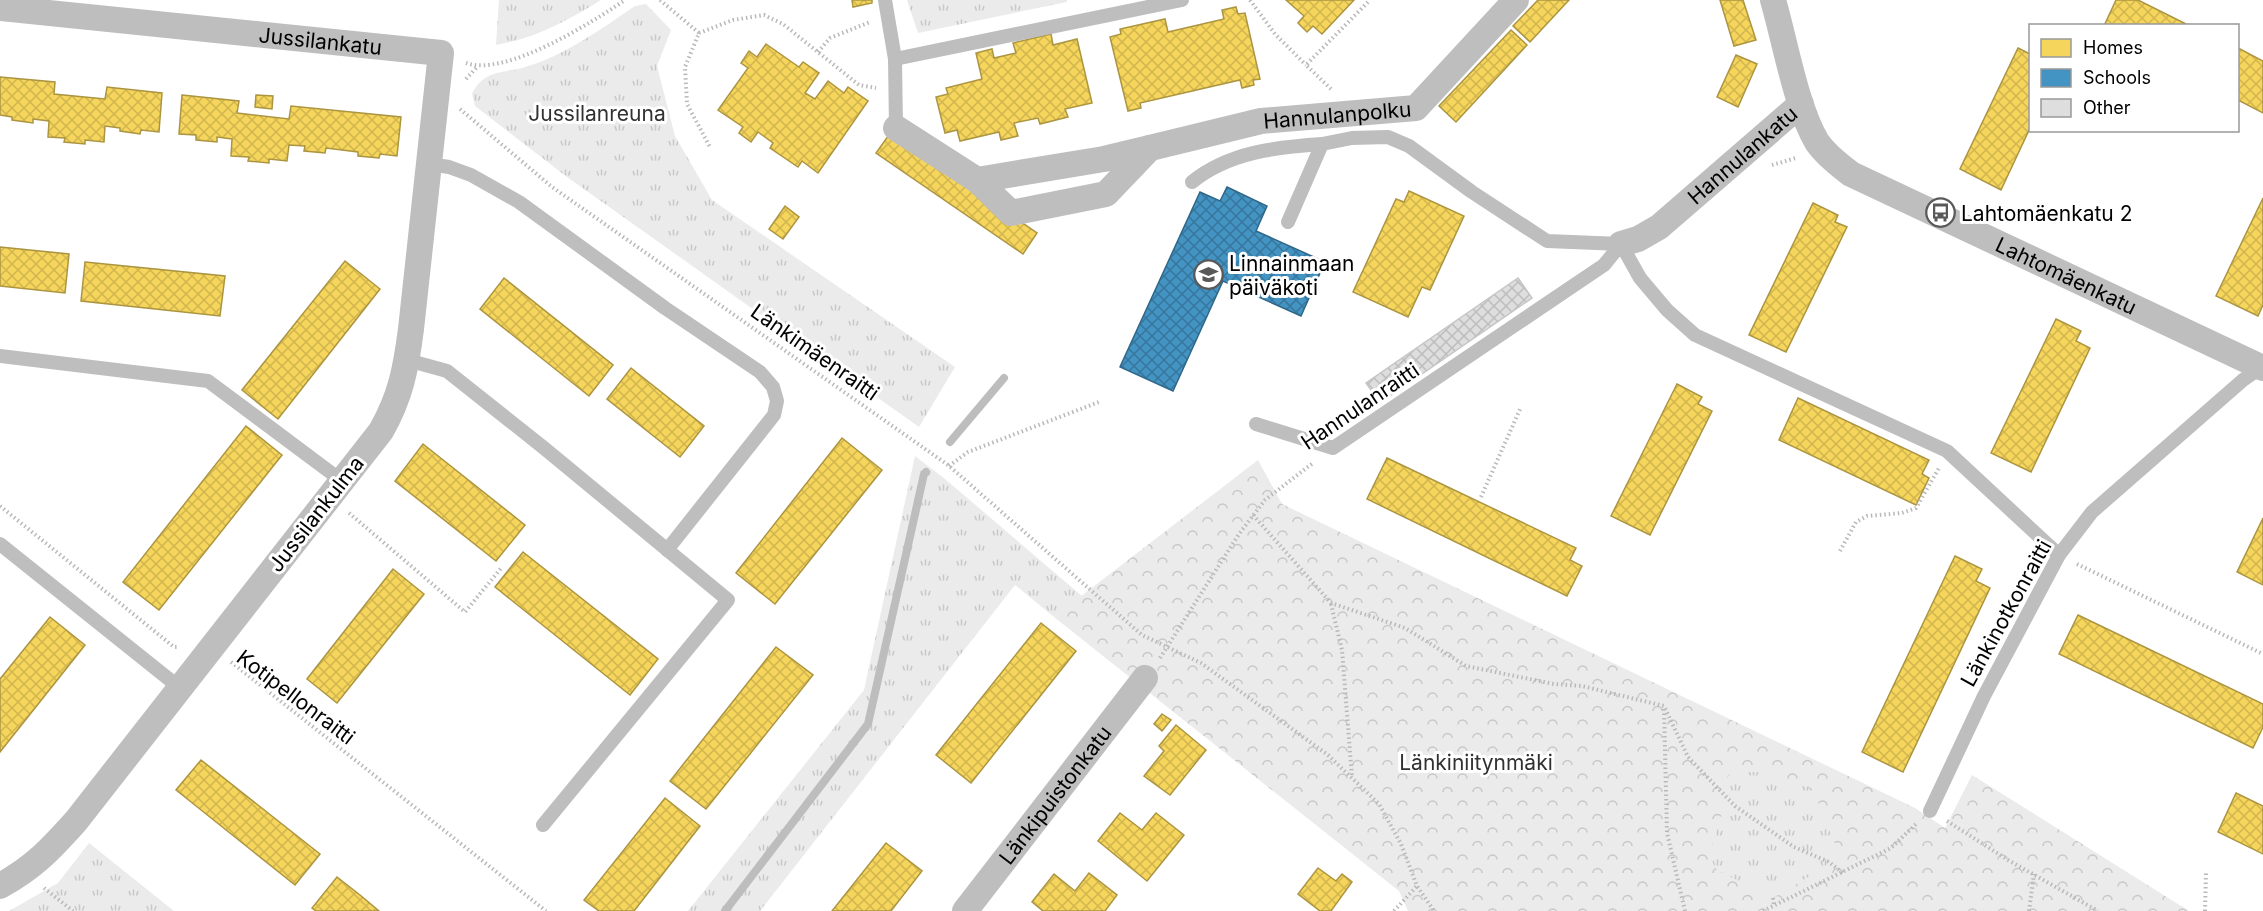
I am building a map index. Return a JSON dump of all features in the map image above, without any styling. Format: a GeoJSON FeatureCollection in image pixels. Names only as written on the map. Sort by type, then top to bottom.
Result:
{"type":"FeatureCollection","features":[{"type":"Feature","properties":{"kind":"street","name":"Hannulanpolku"},"geometry":{"type":"LineString","coordinates":[[977,180],[1104,159],[1261,121],[1416,108],[1516,0]]}},
{"type":"Feature","properties":{"kind":"street","name":"Hannulankatu"},"geometry":{"type":"LineString","coordinates":[[1622,244],[1638,239],[1659,227],[1801,104],[1773,0]]}},
{"type":"Feature","properties":{"kind":"street","name":"Jussilankatu"},"geometry":{"type":"LineString","coordinates":[[0,8],[441,53]]}},
{"type":"Feature","properties":{"kind":"street","name":"Jussilankulma"},"geometry":{"type":"LineString","coordinates":[[0,886],[25,872],[72,826],[381,431],[389,417],[397,400],[407,360],[441,53]]}},
{"type":"Feature","properties":{"kind":"street","name":"Lahtomäenkatu"},"geometry":{"type":"LineString","coordinates":[[1801,104],[1817,142],[1833,161],[1851,174],[2262,367]]}},
{"type":"Feature","properties":{"kind":"street"},"geometry":{"type":"LineString","coordinates":[[896,128],[977,180],[1011,213],[1106,194],[1150,148]]}},
{"type":"Feature","properties":{"kind":"street","name":"Länkipuistonkatu"},"geometry":{"type":"LineString","coordinates":[[965,911],[1145,678]]}},
{"type":"Feature","properties":{"kind":"lane"},"geometry":{"type":"LineString","coordinates":[[885,0],[895,58],[896,128]]}},
{"type":"Feature","properties":{"kind":"lane"},"geometry":{"type":"LineString","coordinates":[[895,58],[1182,0]]}},
{"type":"Feature","properties":{"kind":"lane"},"geometry":{"type":"LineString","coordinates":[[1192,182],[1204,172],[1247,154],[1352,138],[1388,137],[1409,146],[1472,192],[1547,241],[1622,244],[1640,278],[1667,310],[1695,335],[1948,452],[2059,555]]}},
{"type":"Feature","properties":{"kind":"lane"},"geometry":{"type":"LineString","coordinates":[[1288,222],[1322,144]]}},
{"type":"Feature","properties":{"kind":"lane"},"geometry":{"type":"LineString","coordinates":[[429,164],[449,167],[471,176],[519,202],[665,308],[760,372],[773,387],[777,401],[774,415],[667,550]]}},
{"type":"Feature","properties":{"kind":"lane","name":"Hannulanraitti"},"geometry":{"type":"LineString","coordinates":[[1333,448],[1604,265],[1622,244]]}},
{"type":"Feature","properties":{"kind":"lane"},"geometry":{"type":"LineString","coordinates":[[0,356],[208,381],[342,481]]}},
{"type":"Feature","properties":{"kind":"lane"},"geometry":{"type":"LineString","coordinates":[[407,360],[447,371],[728,600],[543,825]]}},
{"type":"Feature","properties":{"kind":"lane","name":"Länkinotkonraitti"},"geometry":{"type":"LineString","coordinates":[[1930,811],[1984,696],[2059,555],[2092,512],[2243,380],[2262,367]]}},
{"type":"Feature","properties":{"kind":"lane"},"geometry":{"type":"LineString","coordinates":[[1256,424],[1333,448]]}},
{"type":"Feature","properties":{"kind":"lane"},"geometry":{"type":"LineString","coordinates":[[0,544],[180,688]]}},
{"type":"Feature","properties":{"kind":"path"},"geometry":{"type":"LineString","coordinates":[[441,53],[477,67],[518,57],[564,39],[625,0]]}},
{"type":"Feature","properties":{"kind":"path"},"geometry":{"type":"LineString","coordinates":[[660,0],[699,33]]}},
{"type":"Feature","properties":{"kind":"path"},"geometry":{"type":"LineString","coordinates":[[1250,0],[1275,34],[1356,113]]}},
{"type":"Feature","properties":{"kind":"path"},"geometry":{"type":"LineString","coordinates":[[1306,65],[1370,0]]}},
{"type":"Feature","properties":{"kind":"path"},"geometry":{"type":"LineString","coordinates":[[710,147],[687,104],[685,67],[699,33],[733,20],[764,15],[783,24],[859,85],[896,91]]}},
{"type":"Feature","properties":{"kind":"path"},"geometry":{"type":"LineString","coordinates":[[818,52],[830,38],[888,16]]}},
{"type":"Feature","properties":{"kind":"path","name":"Länkimäenraitti"},"geometry":{"type":"LineString","coordinates":[[437,89],[552,187],[949,466],[1142,635],[1201,663],[1328,755],[1379,804],[1401,844],[1417,886],[1434,911]]}},
{"type":"Feature","properties":{"kind":"path"},"geometry":{"type":"LineString","coordinates":[[949,466],[968,452],[1099,402]]}},
{"type":"Feature","properties":{"kind":"path"},"geometry":{"type":"LineString","coordinates":[[1481,497],[1521,407]]}},
{"type":"Feature","properties":{"kind":"path","name":"Hannulanraitti"},"geometry":{"type":"LineString","coordinates":[[1168,648],[1239,534],[1265,500],[1333,448]]}},
{"type":"Feature","properties":{"kind":"path"},"geometry":{"type":"LineString","coordinates":[[1840,551],[1856,522],[1867,516],[1902,513],[1916,507],[1948,452]]}},
{"type":"Feature","properties":{"kind":"path","name":"Kotipellonraitti"},"geometry":{"type":"LineString","coordinates":[[0,506],[174,647],[188,648],[216,670],[225,658],[546,911]]}},
{"type":"Feature","properties":{"kind":"path"},"geometry":{"type":"LineString","coordinates":[[344,509],[465,612],[502,567]]}},
{"type":"Feature","properties":{"kind":"path"},"geometry":{"type":"LineString","coordinates":[[1253,515],[1331,603],[1342,650],[1352,777]]}},
{"type":"Feature","properties":{"kind":"path"},"geometry":{"type":"LineString","coordinates":[[2059,555],[2263,654]]}},
{"type":"Feature","properties":{"kind":"path"},"geometry":{"type":"LineString","coordinates":[[1331,603],[1405,628],[1466,666],[1554,684],[1582,686],[1664,706]]}},
{"type":"Feature","properties":{"kind":"path"},"geometry":{"type":"LineString","coordinates":[[1664,706],[1688,757],[1735,806],[1794,847],[1829,862],[1843,873]]}},
{"type":"Feature","properties":{"kind":"path"},"geometry":{"type":"LineString","coordinates":[[1664,706],[1667,833],[1685,911]]}},
{"type":"Feature","properties":{"kind":"path"},"geometry":{"type":"LineString","coordinates":[[1763,911],[1891,848],[1930,811],[2098,911]]}},
{"type":"Feature","properties":{"kind":"path"},"geometry":{"type":"LineString","coordinates":[[25,872],[73,911]]}},
{"type":"Feature","properties":{"kind":"path"},"geometry":{"type":"LineString","coordinates":[[2205,911],[2206,873]]}},
{"type":"Feature","properties":{"kind":"path"},"geometry":{"type":"LineString","coordinates":[[2029,911],[2034,874]]}},
{"type":"Feature","properties":{"kind":"path"},"geometry":{"type":"LineString","coordinates":[[1394,911],[1417,886]]}},
{"type":"Feature","properties":{"kind":"path"},"geometry":{"type":"LineString","coordinates":[[1773,898],[1774,906]]}},
{"type":"Feature","properties":{"kind":"green space"},"geometry":{"type":"Polygon","coordinates":[[[499,0],[601,0],[551,28],[496,45],[499,0]]]}},
{"type":"Feature","properties":{"kind":"green space"},"geometry":{"type":"Polygon","coordinates":[[[907,0],[1067,0],[1067,2],[918,33],[907,0]]]}},
{"type":"Feature","properties":{"kind":"green space","name":"Jussilanreuna"},"geometry":{"type":"Polygon","coordinates":[[[646,4],[671,30],[657,66],[675,136],[712,200],[955,367],[919,427],[567,177],[475,106],[472,94],[487,77],[552,57],[581,42],[635,6],[646,4]]]}},
{"type":"Feature","properties":{"kind":"green space"},"geometry":{"type":"Polygon","coordinates":[[[915,456],[1082,596],[1054,617],[1015,585],[760,911],[688,911],[864,690],[915,456]]]}},
{"type":"Feature","properties":{"kind":"green space","name":"Länkiniitynmäki"},"geometry":{"type":"Polygon","coordinates":[[[1258,460],[1282,504],[1915,808],[1945,828],[1972,775],[2189,911],[1408,911],[1399,891],[1054,617],[1258,460]]]}},
{"type":"Feature","properties":{"kind":"green space"},"geometry":{"type":"Polygon","coordinates":[[[1731,772],[1770,772],[1813,790],[1838,851],[1825,867],[1773,898],[1717,870],[1709,856],[1724,808],[1720,790],[1731,772]]]}},
{"type":"Feature","properties":{"kind":"green space"},"geometry":{"type":"Polygon","coordinates":[[[89,843],[174,911],[9,911],[58,883],[89,843]]]}},
{"type":"Feature","properties":{"kind":"building: Homes"},"geometry":{"type":"Polygon","coordinates":[[[852,0],[872,0],[872,3],[853,7],[852,0]]]}},
{"type":"Feature","properties":{"kind":"building: Homes"},"geometry":{"type":"Polygon","coordinates":[[[1286,0],[1354,0],[1322,34],[1313,26],[1307,32],[1298,23],[1304,16],[1286,0]]]}},
{"type":"Feature","properties":{"kind":"building: Homes"},"geometry":{"type":"Polygon","coordinates":[[[1538,0],[1569,0],[1530,42],[1513,26],[1538,0]]]}},
{"type":"Feature","properties":{"kind":"building: Homes"},"geometry":{"type":"Polygon","coordinates":[[[1720,0],[1743,0],[1756,40],[1734,46],[1720,0]]]}},
{"type":"Feature","properties":{"kind":"building: Homes"},"geometry":{"type":"Polygon","coordinates":[[[2116,0],[2138,0],[2186,24],[2105,24],[2116,0]]]}},
{"type":"Feature","properties":{"kind":"building: Homes"},"geometry":{"type":"Polygon","coordinates":[[[1236,7],[1238,14],[1245,13],[1260,79],[1253,80],[1254,85],[1242,88],[1240,80],[1140,103],[1141,108],[1128,111],[1110,37],[1121,34],[1120,29],[1165,19],[1168,32],[1224,19],[1222,10],[1236,7]]]}},
{"type":"Feature","properties":{"kind":"building: Homes"},"geometry":{"type":"Polygon","coordinates":[[[1511,30],[1527,45],[1456,122],[1439,106],[1511,30]]]}},
{"type":"Feature","properties":{"kind":"building: Homes"},"geometry":{"type":"Polygon","coordinates":[[[1051,34],[1053,45],[1077,39],[1092,103],[1065,109],[1068,117],[1040,124],[1038,118],[1014,123],[1018,136],[1001,140],[999,132],[960,141],[957,130],[945,133],[936,97],[948,94],[946,88],[982,79],[976,53],[992,49],[994,58],[1016,53],[1013,43],[1051,34]]]}},
{"type":"Feature","properties":{"kind":"building: Homes"},"geometry":{"type":"Polygon","coordinates":[[[766,44],[799,67],[803,62],[819,73],[805,93],[815,99],[828,81],[844,93],[848,87],[868,101],[818,173],[802,161],[798,167],[770,148],[773,143],[758,132],[751,142],[739,133],[743,127],[718,110],[748,68],[741,63],[749,51],[757,57],[766,44]]]}},
{"type":"Feature","properties":{"kind":"building: Homes"},"geometry":{"type":"Polygon","coordinates":[[[2018,48],[2029,54],[2029,130],[2001,190],[1960,169],[2018,48]]]}},
{"type":"Feature","properties":{"kind":"building: Homes"},"geometry":{"type":"Polygon","coordinates":[[[2239,49],[2263,61],[2263,113],[2239,101],[2239,49]]]}},
{"type":"Feature","properties":{"kind":"building: Homes"},"geometry":{"type":"Polygon","coordinates":[[[1736,55],[1757,64],[1738,107],[1717,97],[1736,55]]]}},
{"type":"Feature","properties":{"kind":"building: Homes"},"geometry":{"type":"Polygon","coordinates":[[[0,77],[55,82],[54,94],[105,99],[107,87],[162,93],[159,132],[141,130],[140,134],[105,126],[104,142],[85,140],[85,144],[64,142],[65,138],[48,137],[49,121],[33,119],[33,123],[12,120],[12,117],[0,115],[0,77]]]}},
{"type":"Feature","properties":{"kind":"building: Homes"},"geometry":{"type":"Polygon","coordinates":[[[182,95],[239,101],[237,113],[289,119],[291,106],[401,117],[397,156],[380,154],[379,158],[358,156],[358,152],[326,148],[325,153],[304,151],[305,146],[289,145],[287,161],[269,159],[269,163],[248,161],[249,157],[231,156],[232,139],[217,137],[217,142],[196,140],[196,135],[179,134],[182,95]]]}},
{"type":"Feature","properties":{"kind":"building: Homes"},"geometry":{"type":"Polygon","coordinates":[[[256,95],[273,96],[272,109],[255,107],[256,95]]]}},
{"type":"Feature","properties":{"kind":"building: Homes"},"geometry":{"type":"Polygon","coordinates":[[[891,132],[1037,233],[1023,254],[876,153],[891,132]]]}},
{"type":"Feature","properties":{"kind":"building: Homes"},"geometry":{"type":"Polygon","coordinates":[[[1409,191],[1464,216],[1430,290],[1422,287],[1408,317],[1353,292],[1396,199],[1404,202],[1409,191]]]}},
{"type":"Feature","properties":{"kind":"building: Homes"},"geometry":{"type":"Polygon","coordinates":[[[2263,198],[2263,305],[2258,316],[2216,296],[2263,198]]]}},
{"type":"Feature","properties":{"kind":"building: Homes"},"geometry":{"type":"Polygon","coordinates":[[[1813,203],[1838,215],[1835,222],[1847,227],[1786,352],[1749,335],[1813,203]]]}},
{"type":"Feature","properties":{"kind":"building: Homes"},"geometry":{"type":"Polygon","coordinates":[[[785,206],[799,217],[783,239],[769,229],[785,206]]]}},
{"type":"Feature","properties":{"kind":"building: Homes"},"geometry":{"type":"Polygon","coordinates":[[[0,247],[69,254],[65,293],[0,286],[0,247]]]}},
{"type":"Feature","properties":{"kind":"building: Homes"},"geometry":{"type":"Polygon","coordinates":[[[345,261],[380,289],[278,419],[242,390],[345,261]]]}},
{"type":"Feature","properties":{"kind":"building: Homes"},"geometry":{"type":"Polygon","coordinates":[[[85,262],[225,276],[220,316],[81,301],[85,262]]]}},
{"type":"Feature","properties":{"kind":"building: Homes"},"geometry":{"type":"Polygon","coordinates":[[[504,278],[613,365],[589,396],[480,309],[504,278]]]}},
{"type":"Feature","properties":{"kind":"building: Homes"},"geometry":{"type":"Polygon","coordinates":[[[2056,319],[2081,331],[2076,341],[2090,348],[2031,472],[1991,453],[2056,319]]]}},
{"type":"Feature","properties":{"kind":"building: Homes"},"geometry":{"type":"Polygon","coordinates":[[[631,368],[704,426],[680,457],[607,399],[631,368]]]}},
{"type":"Feature","properties":{"kind":"building: Homes"},"geometry":{"type":"Polygon","coordinates":[[[1677,384],[1702,397],[1698,404],[1712,411],[1650,535],[1611,516],[1677,384]]]}},
{"type":"Feature","properties":{"kind":"building: Homes"},"geometry":{"type":"Polygon","coordinates":[[[1798,398],[1929,460],[1922,474],[1929,478],[1916,505],[1779,440],[1798,398]]]}},
{"type":"Feature","properties":{"kind":"building: Homes"},"geometry":{"type":"Polygon","coordinates":[[[246,426],[282,455],[159,610],[123,582],[246,426]]]}},
{"type":"Feature","properties":{"kind":"building: Homes"},"geometry":{"type":"Polygon","coordinates":[[[842,438],[882,470],[775,604],[736,573],[842,438]]]}},
{"type":"Feature","properties":{"kind":"building: Homes"},"geometry":{"type":"Polygon","coordinates":[[[423,444],[525,525],[496,561],[395,481],[423,444]]]}},
{"type":"Feature","properties":{"kind":"building: Homes"},"geometry":{"type":"Polygon","coordinates":[[[1387,458],[1576,548],[1570,560],[1582,566],[1567,596],[1367,499],[1387,458]]]}},
{"type":"Feature","properties":{"kind":"building: Homes"},"geometry":{"type":"Polygon","coordinates":[[[2263,518],[2263,585],[2237,572],[2263,518]]]}},
{"type":"Feature","properties":{"kind":"building: Homes"},"geometry":{"type":"Polygon","coordinates":[[[523,552],[658,659],[630,695],[495,587],[523,552]]]}},
{"type":"Feature","properties":{"kind":"building: Homes"},"geometry":{"type":"Polygon","coordinates":[[[1955,556],[1982,569],[1976,581],[1990,588],[1903,772],[1862,752],[1955,556]]]}},
{"type":"Feature","properties":{"kind":"building: Homes"},"geometry":{"type":"Polygon","coordinates":[[[393,569],[424,594],[337,703],[307,679],[393,569]]]}},
{"type":"Feature","properties":{"kind":"building: Homes"},"geometry":{"type":"Polygon","coordinates":[[[2078,615],[2263,704],[2263,727],[2253,748],[2059,654],[2078,615]]]}},
{"type":"Feature","properties":{"kind":"building: Homes"},"geometry":{"type":"Polygon","coordinates":[[[50,617],[85,645],[0,752],[0,679],[50,617]]]}},
{"type":"Feature","properties":{"kind":"building: Homes"},"geometry":{"type":"Polygon","coordinates":[[[1041,623],[1076,651],[971,783],[936,755],[1041,623]]]}},
{"type":"Feature","properties":{"kind":"building: Homes"},"geometry":{"type":"Polygon","coordinates":[[[776,647],[813,675],[706,809],[670,781],[776,647]]]}},
{"type":"Feature","properties":{"kind":"building: Homes"},"geometry":{"type":"Polygon","coordinates":[[[1162,714],[1171,720],[1162,731],[1154,724],[1162,714]]]}},
{"type":"Feature","properties":{"kind":"building: Homes"},"geometry":{"type":"Polygon","coordinates":[[[1176,725],[1206,750],[1170,795],[1144,776],[1164,751],[1159,746],[1176,725]]]}},
{"type":"Feature","properties":{"kind":"building: Homes"},"geometry":{"type":"Polygon","coordinates":[[[201,760],[320,854],[295,885],[176,790],[201,760]]]}},
{"type":"Feature","properties":{"kind":"building: Homes"},"geometry":{"type":"Polygon","coordinates":[[[2236,793],[2263,806],[2263,854],[2218,832],[2236,793]]]}},
{"type":"Feature","properties":{"kind":"building: Homes"},"geometry":{"type":"Polygon","coordinates":[[[665,798],[700,826],[634,911],[599,911],[584,900],[665,798]]]}},
{"type":"Feature","properties":{"kind":"building: Homes"},"geometry":{"type":"Polygon","coordinates":[[[1120,813],[1142,830],[1156,813],[1184,835],[1147,881],[1098,841],[1120,813]]]}},
{"type":"Feature","properties":{"kind":"building: Homes"},"geometry":{"type":"Polygon","coordinates":[[[886,843],[922,871],[891,911],[832,911],[886,843]]]}},
{"type":"Feature","properties":{"kind":"building: Homes"},"geometry":{"type":"Polygon","coordinates":[[[1318,868],[1336,881],[1342,874],[1352,882],[1331,911],[1320,911],[1298,894],[1318,868]]]}},
{"type":"Feature","properties":{"kind":"building: Homes"},"geometry":{"type":"Polygon","coordinates":[[[1089,873],[1117,895],[1105,911],[1043,911],[1032,902],[1054,874],[1075,891],[1089,873]]]}},
{"type":"Feature","properties":{"kind":"building: Homes"},"geometry":{"type":"Polygon","coordinates":[[[337,877],[379,911],[316,911],[312,908],[337,877]]]}},
{"type":"Feature","properties":{"kind":"building: Schools"},"geometry":{"type":"Polygon","coordinates":[[[1227,187],[1267,206],[1256,231],[1325,262],[1301,316],[1223,281],[1173,391],[1120,367],[1200,192],[1220,201],[1227,187]]]}},
{"type":"Feature","properties":{"kind":"building: Other"},"geometry":{"type":"Polygon","coordinates":[[[1518,278],[1532,298],[1380,403],[1366,383],[1518,278]]]}},
{"type":"Feature","properties":{"kind":"waterway"},"geometry":{"type":"LineString","coordinates":[[950,442],[1004,378]]}},
{"type":"Feature","properties":{"kind":"waterway"},"geometry":{"type":"LineString","coordinates":[[725,911],[868,724],[926,472]]}},
{"type":"Feature","properties":{"kind":"place","name":"Lahtomäenkatu 2"},"geometry":{"type":"Point","coordinates":[1940,213]}},
{"type":"Feature","properties":{"kind":"place","name":"Linnainmaan päiväkoti"},"geometry":{"type":"Point","coordinates":[1208,275]}}]}
